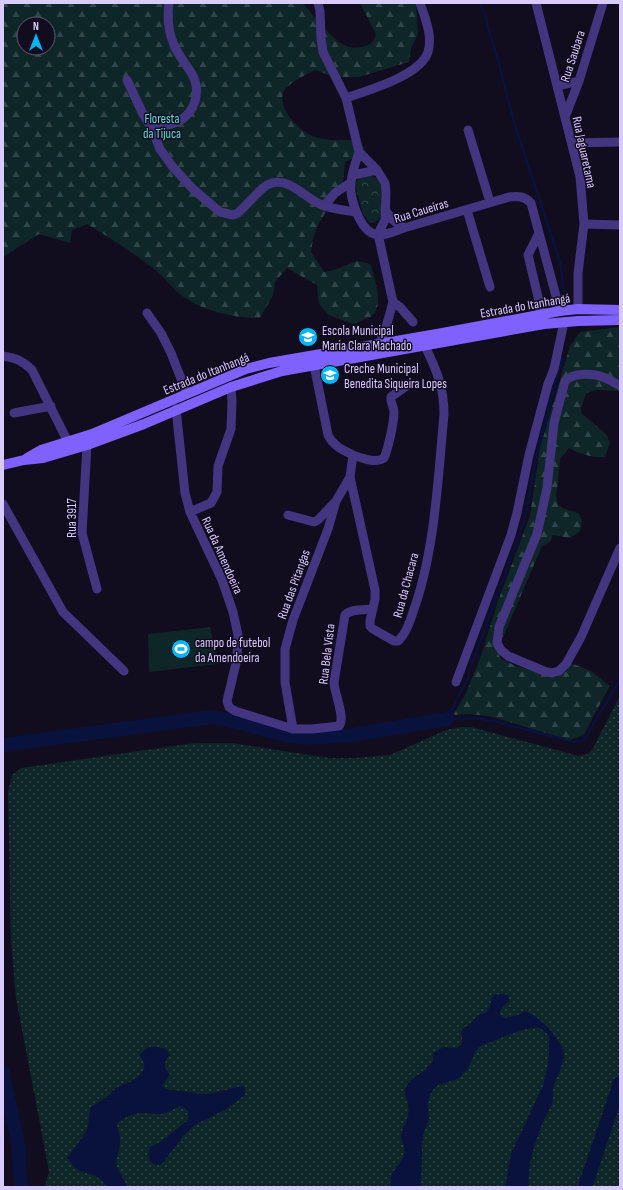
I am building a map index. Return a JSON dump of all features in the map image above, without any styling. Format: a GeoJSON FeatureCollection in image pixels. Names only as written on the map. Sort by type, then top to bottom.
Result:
{"type":"FeatureCollection","features":[{"type":"Feature","properties":{"kind":"main road","name":"Estrada do Itanhangá"},"geometry":{"type":"LineString","coordinates":[[3,466],[24,460],[43,458],[87,445],[144,424],[176,409],[231,387],[282,372],[425,346],[543,319],[560,311],[578,309],[620,310]]}},
{"type":"Feature","properties":{"kind":"main road","name":"Estrada do Itanhangá"},"geometry":{"type":"LineString","coordinates":[[24,460],[40,450],[92,434],[246,369],[269,363],[379,344],[543,319],[564,322],[620,320]]}},
{"type":"Feature","properties":{"kind":"street"},"geometry":{"type":"LineString","coordinates":[[152,129],[179,121],[188,114],[194,106],[196,97],[195,82],[192,74],[174,47],[169,33],[167,15],[169,3]]}},
{"type":"Feature","properties":{"kind":"street"},"geometry":{"type":"LineString","coordinates":[[318,3],[323,52],[346,98],[359,152],[352,179],[355,212],[370,232],[378,234]]}},
{"type":"Feature","properties":{"kind":"street"},"geometry":{"type":"LineString","coordinates":[[346,98],[402,76],[414,69],[423,59],[428,52],[430,40],[420,3]]}},
{"type":"Feature","properties":{"kind":"street","name":"Rua Jaguaretama"},"geometry":{"type":"LineString","coordinates":[[536,3],[580,177],[584,224],[578,273],[578,309]]}},
{"type":"Feature","properties":{"kind":"street","name":"Rua Saubara"},"geometry":{"type":"LineString","coordinates":[[565,117],[579,81],[603,3]]}},
{"type":"Feature","properties":{"kind":"street"},"geometry":{"type":"LineString","coordinates":[[126,80],[152,129],[160,149],[172,166],[193,189],[220,212],[233,215],[238,213],[267,185],[273,183],[287,184],[294,187],[313,201],[324,206],[355,212]]}},
{"type":"Feature","properties":{"kind":"street"},"geometry":{"type":"LineString","coordinates":[[557,86],[579,81]]}},
{"type":"Feature","properties":{"kind":"street"},"geometry":{"type":"LineString","coordinates":[[468,130],[490,202]]}},
{"type":"Feature","properties":{"kind":"street"},"geometry":{"type":"LineString","coordinates":[[572,142],[620,142]]}},
{"type":"Feature","properties":{"kind":"street"},"geometry":{"type":"LineString","coordinates":[[359,152],[377,170],[385,183],[385,220],[378,234],[394,302],[385,331],[379,344]]}},
{"type":"Feature","properties":{"kind":"street"},"geometry":{"type":"LineString","coordinates":[[324,206],[335,193],[352,179],[377,170]]}},
{"type":"Feature","properties":{"kind":"street","name":"Rua Caueiras"},"geometry":{"type":"LineString","coordinates":[[378,234],[390,233],[490,202],[508,197],[520,196],[532,203],[560,311]]}},
{"type":"Feature","properties":{"kind":"street"},"geometry":{"type":"LineString","coordinates":[[385,210],[393,220],[404,228]]}},
{"type":"Feature","properties":{"kind":"street"},"geometry":{"type":"LineString","coordinates":[[467,210],[490,287]]}},
{"type":"Feature","properties":{"kind":"street"},"geometry":{"type":"LineString","coordinates":[[584,224],[620,225]]}},
{"type":"Feature","properties":{"kind":"street"},"geometry":{"type":"LineString","coordinates":[[539,233],[528,255],[543,319]]}},
{"type":"Feature","properties":{"kind":"street"},"geometry":{"type":"LineString","coordinates":[[531,270],[548,266]]}},
{"type":"Feature","properties":{"kind":"street"},"geometry":{"type":"LineString","coordinates":[[394,302],[413,322]]}},
{"type":"Feature","properties":{"kind":"street"},"geometry":{"type":"LineString","coordinates":[[147,314],[161,333],[171,353],[187,394]]}},
{"type":"Feature","properties":{"kind":"street"},"geometry":{"type":"LineString","coordinates":[[456,682],[511,535],[517,514],[529,455],[548,384],[554,369],[564,322]]}},
{"type":"Feature","properties":{"kind":"street","name":"Rua da Chacara"},"geometry":{"type":"LineString","coordinates":[[353,455],[350,477],[375,590],[370,626],[394,641],[398,641],[402,638],[409,625],[423,579],[435,506],[444,414],[442,386],[437,371],[425,346]]}},
{"type":"Feature","properties":{"kind":"street"},"geometry":{"type":"LineString","coordinates":[[3,356],[18,359],[32,370],[68,442]]}},
{"type":"Feature","properties":{"kind":"street"},"geometry":{"type":"LineString","coordinates":[[314,365],[328,435],[331,442],[336,447],[353,455],[376,461],[384,458],[394,416],[391,397],[409,384]]}},
{"type":"Feature","properties":{"kind":"street"},"geometry":{"type":"LineString","coordinates":[[620,386],[604,377],[591,375],[575,375],[569,377],[565,381],[554,424],[547,488],[541,519],[537,534],[499,627],[497,643],[501,650],[508,656],[544,672],[552,673],[559,671],[566,664],[581,638],[620,548]]}},
{"type":"Feature","properties":{"kind":"street","name":"Rua da Amendoeira"},"geometry":{"type":"LineString","coordinates":[[190,512],[211,503],[217,492],[218,466],[231,429],[231,387]]}},
{"type":"Feature","properties":{"kind":"street"},"geometry":{"type":"LineString","coordinates":[[14,413],[51,406]]}},
{"type":"Feature","properties":{"kind":"street","name":"Rua da Amendoeira"},"geometry":{"type":"LineString","coordinates":[[176,409],[184,487],[190,512],[222,580],[233,612],[238,635],[237,659],[227,701],[229,707],[235,711],[293,729]]}},
{"type":"Feature","properties":{"kind":"street","name":"Rua 3917"},"geometry":{"type":"LineString","coordinates":[[87,445],[82,533],[97,589]]}},
{"type":"Feature","properties":{"kind":"street","name":"Rua das Pitangas"},"geometry":{"type":"LineString","coordinates":[[293,729],[285,682],[285,649],[294,620],[328,529],[336,501],[350,477]]}},
{"type":"Feature","properties":{"kind":"street"},"geometry":{"type":"LineString","coordinates":[[288,515],[314,522],[318,520],[336,501]]}},
{"type":"Feature","properties":{"kind":"street"},"geometry":{"type":"LineString","coordinates":[[3,504],[63,612],[124,671]]}},
{"type":"Feature","properties":{"kind":"street","name":"Rua Bela Vista"},"geometry":{"type":"LineString","coordinates":[[293,729],[312,730],[339,726],[342,724],[341,713],[334,690],[334,682],[345,615],[348,611],[352,610],[373,609]]}},
{"type":"Feature","properties":{"kind":"green space","name":"Floresta da Tijuca"},"geometry":{"type":"Polygon","coordinates":[[[3,3],[303,3],[335,39],[346,46],[355,48],[369,45],[373,41],[376,34],[360,3],[416,3],[418,34],[411,48],[409,62],[359,77],[335,77],[315,70],[288,86],[283,93],[282,100],[287,113],[292,120],[309,134],[321,139],[360,141],[366,152],[345,162],[343,182],[317,227],[311,252],[324,272],[334,270],[357,261],[370,264],[376,283],[378,297],[378,304],[373,315],[353,324],[329,315],[319,304],[317,285],[287,268],[275,282],[273,295],[260,318],[241,317],[220,313],[201,307],[180,295],[158,272],[149,265],[87,224],[72,230],[70,243],[39,234],[3,257],[3,3]]]}},
{"type":"Feature","properties":{"kind":"green space"},"geometry":{"type":"Polygon","coordinates":[[[370,176],[377,179],[380,183],[381,212],[377,221],[370,223],[363,214],[355,185],[357,179],[370,176]]]}},
{"type":"Feature","properties":{"kind":"green space"},"geometry":{"type":"Polygon","coordinates":[[[620,327],[620,391],[597,390],[586,393],[581,408],[582,414],[606,434],[610,443],[605,457],[587,455],[569,448],[560,459],[556,495],[558,505],[578,513],[582,520],[580,531],[570,538],[553,535],[550,542],[542,546],[497,651],[501,659],[516,666],[556,677],[567,671],[571,663],[591,671],[610,686],[584,735],[569,740],[489,716],[468,714],[453,715],[466,693],[481,656],[498,601],[530,516],[540,448],[570,346],[580,332],[620,327]]]}},
{"type":"Feature","properties":{"kind":"green space","name":"campo de futebol da Amendoeira"},"geometry":{"type":"Polygon","coordinates":[[[210,627],[218,664],[149,672],[148,634],[210,627]]]}},
{"type":"Feature","properties":{"kind":"green space"},"geometry":{"type":"Polygon","coordinates":[[[620,696],[620,1187],[45,1187],[49,1172],[16,998],[11,942],[8,792],[12,775],[21,768],[195,743],[232,743],[329,758],[355,758],[390,755],[446,730],[462,727],[471,727],[579,756],[587,754],[592,750],[620,696]]]}},
{"type":"Feature","properties":{"kind":"shaded area"},"geometry":{"type":"Polygon","coordinates":[[[493,995],[508,995],[509,1001],[501,1009],[500,1015],[505,1018],[518,1015],[526,1011],[531,1014],[542,1022],[557,1038],[564,1054],[563,1063],[553,1087],[552,1103],[543,1122],[532,1154],[529,1170],[529,1187],[505,1187],[511,1154],[543,1086],[549,1059],[549,1035],[539,1028],[519,1031],[480,1046],[476,1050],[467,1070],[458,1079],[438,1085],[431,1092],[427,1103],[429,1119],[423,1135],[421,1187],[391,1187],[391,1176],[402,1160],[405,1151],[401,1136],[409,1110],[405,1089],[414,1078],[425,1071],[433,1062],[433,1053],[442,1048],[459,1047],[462,1042],[462,1029],[470,1024],[477,1016],[487,1012],[493,995]]]}},
{"type":"Feature","properties":{"kind":"shaded area"},"geometry":{"type":"Polygon","coordinates":[[[155,1047],[167,1050],[169,1055],[165,1065],[170,1074],[162,1086],[166,1089],[202,1094],[214,1093],[243,1086],[245,1088],[245,1095],[226,1109],[195,1125],[184,1135],[161,1165],[151,1162],[149,1157],[150,1147],[159,1143],[188,1120],[186,1109],[183,1107],[177,1107],[161,1114],[136,1113],[117,1123],[120,1145],[117,1164],[118,1170],[127,1187],[107,1187],[97,1177],[77,1169],[72,1165],[68,1158],[87,1129],[91,1107],[106,1098],[116,1088],[132,1081],[140,1075],[144,1068],[144,1062],[140,1054],[147,1048],[155,1047]]]}},
{"type":"Feature","properties":{"kind":"waterway"},"geometry":{"type":"LineString","coordinates":[[480,3],[485,13],[515,125],[560,262],[564,292]]}},
{"type":"Feature","properties":{"kind":"waterway"},"geometry":{"type":"LineString","coordinates":[[562,359],[539,446],[524,522],[468,678],[447,719],[476,718],[574,742],[581,741],[586,737],[620,680]]}},
{"type":"Feature","properties":{"kind":"waterway"},"geometry":{"type":"LineString","coordinates":[[3,745],[212,717],[289,736],[307,738],[352,735],[447,719]]}},
{"type":"Feature","properties":{"kind":"waterway"},"geometry":{"type":"LineString","coordinates":[[3,1073],[18,1144],[21,1187]]}},
{"type":"Feature","properties":{"kind":"waterway"},"geometry":{"type":"LineString","coordinates":[[585,1187],[620,1083]]}},
{"type":"Feature","properties":{"kind":"place","name":"Escola Municipal Maria Clara Machado"},"geometry":{"type":"Point","coordinates":[308,337]}},
{"type":"Feature","properties":{"kind":"place","name":"Creche Municipal Benedita Siqueira Lopes"},"geometry":{"type":"Point","coordinates":[330,375]}},
{"type":"Feature","properties":{"kind":"place","name":"campo de futebol da Amendoeira"},"geometry":{"type":"Point","coordinates":[181,649]}}]}
